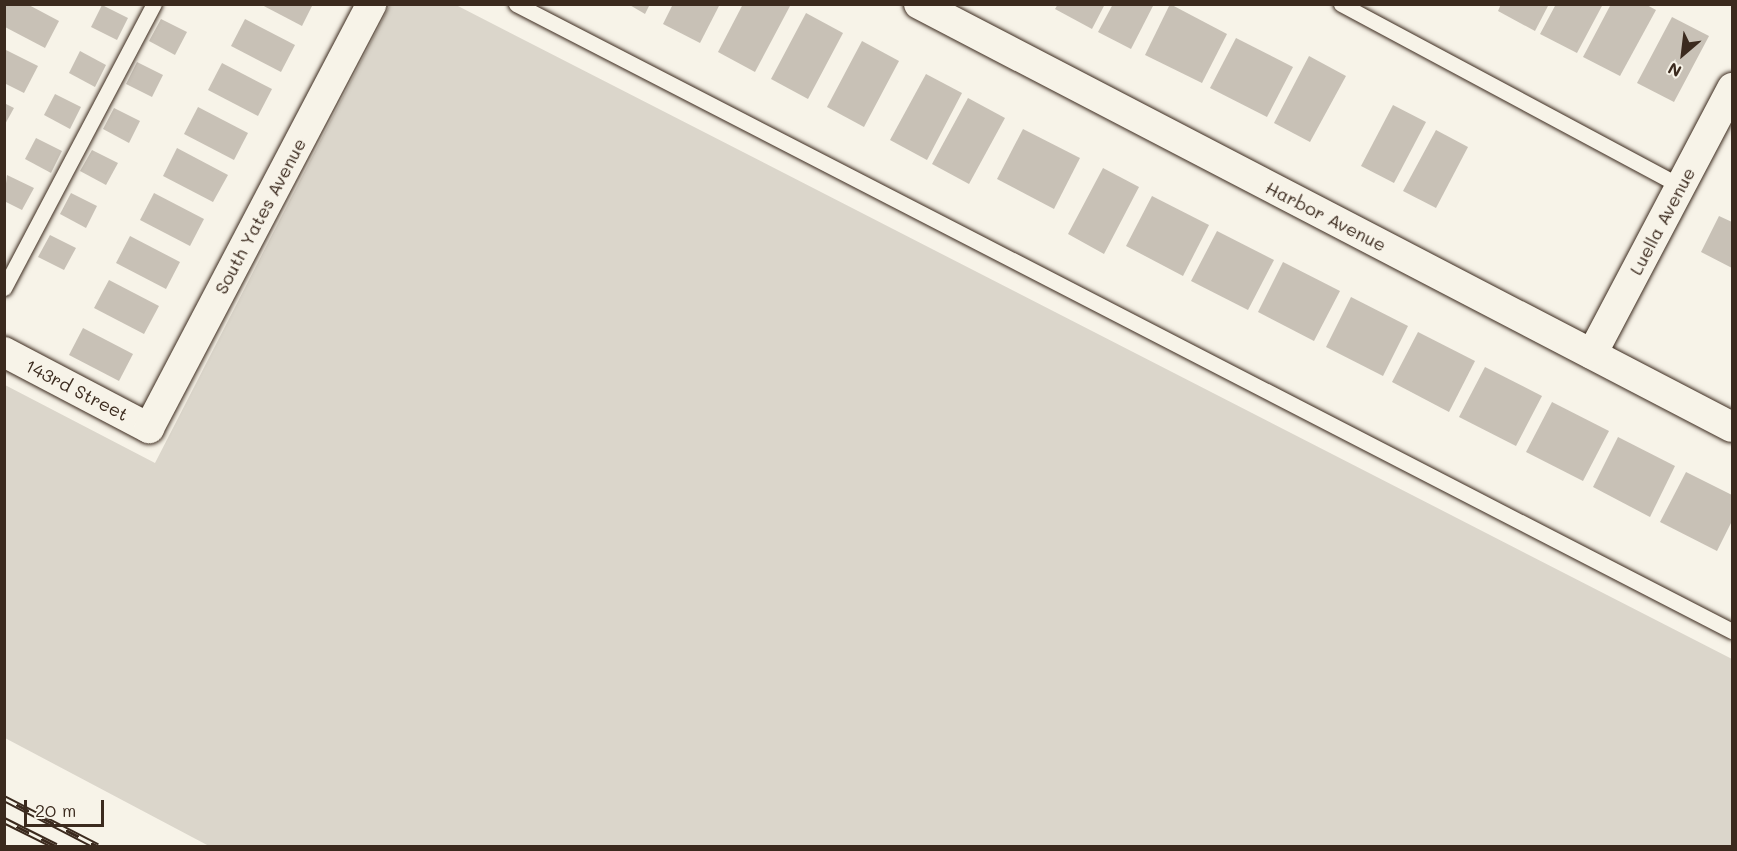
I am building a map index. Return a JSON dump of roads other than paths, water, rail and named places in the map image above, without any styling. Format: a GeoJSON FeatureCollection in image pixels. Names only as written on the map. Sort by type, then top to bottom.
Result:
{"type":"FeatureCollection","features":[{"type":"Feature","properties":{"kind":"street","name":"South Yates Avenue"},"geometry":{"type":"LineString","coordinates":[[149,428],[372,4]]}},
{"type":"Feature","properties":{"kind":"street","name":"Harbor Avenue"},"geometry":{"type":"LineString","coordinates":[[919,4],[1732,428]]}},
{"type":"Feature","properties":{"kind":"street","name":"Luella Avenue"},"geometry":{"type":"LineString","coordinates":[[1592,354],[1732,88]]}},
{"type":"Feature","properties":{"kind":"street","name":"143rd Street"},"geometry":{"type":"LineString","coordinates":[[4,352],[149,428]]}},
{"type":"Feature","properties":{"kind":"lane"},"geometry":{"type":"LineString","coordinates":[[4,288],[154,4]]}},
{"type":"Feature","properties":{"kind":"lane"},"geometry":{"type":"LineString","coordinates":[[516,4],[1732,631]]}},
{"type":"Feature","properties":{"kind":"lane"},"geometry":{"type":"LineString","coordinates":[[1341,4],[1681,186]]}},
{"type":"Feature","properties":{"kind":"railway"},"geometry":{"type":"LineString","coordinates":[[4,798],[97,846]]}},
{"type":"Feature","properties":{"kind":"railway"},"geometry":{"type":"LineString","coordinates":[[4,820],[56,846]]}}]}
